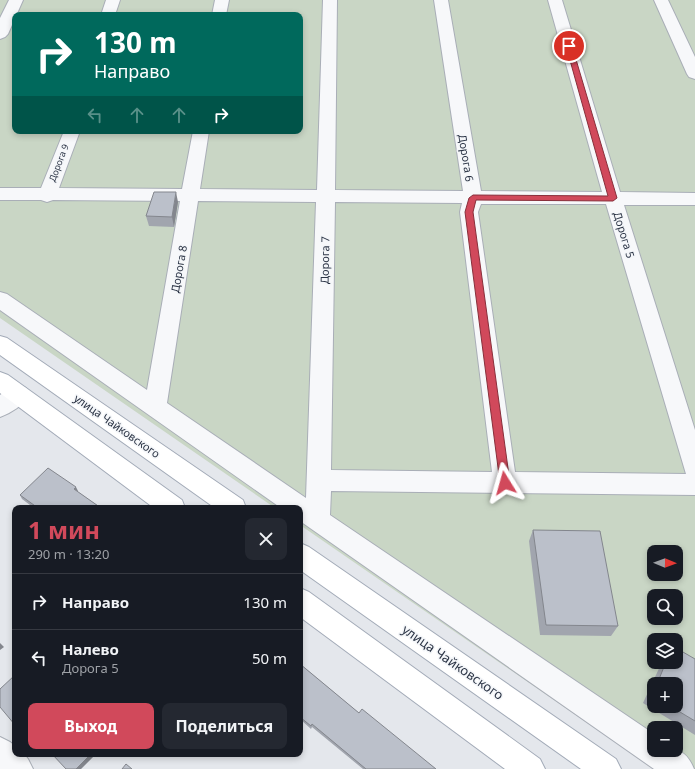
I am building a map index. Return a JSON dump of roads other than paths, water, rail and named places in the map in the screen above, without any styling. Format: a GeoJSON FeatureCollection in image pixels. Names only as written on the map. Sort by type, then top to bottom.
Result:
{"type":"FeatureCollection","features":[{"type":"Feature","properties":{"kind":"main road","name":"улица Чайковского"},"geometry":{"type":"LineString","coordinates":[[0,344],[230,505]]}},
{"type":"Feature","properties":{"kind":"main road"},"geometry":{"type":"LineString","coordinates":[[9,387],[169,505]]}},
{"type":"Feature","properties":{"kind":"main road","name":"улица Чайковского"},"geometry":{"type":"LineString","coordinates":[[303,557],[606,769]]}},
{"type":"Feature","properties":{"kind":"main road"},"geometry":{"type":"LineString","coordinates":[[303,603],[530,769]]}},
{"type":"Feature","properties":{"kind":"street"},"geometry":{"type":"LineString","coordinates":[[0,34],[16,0]]}},
{"type":"Feature","properties":{"kind":"street"},"geometry":{"type":"LineString","coordinates":[[109,12],[113,0]]}},
{"type":"Feature","properties":{"kind":"street"},"geometry":{"type":"LineString","coordinates":[[220,12],[222,0]]}},
{"type":"Feature","properties":{"kind":"street","name":"Дорога 7"},"geometry":{"type":"LineString","coordinates":[[318,520],[330,0]]}},
{"type":"Feature","properties":{"kind":"street","name":"Дорога 6"},"geometry":{"type":"LineString","coordinates":[[441,0],[473,198],[469,212],[505,483]]}},
{"type":"Feature","properties":{"kind":"street","name":"Дорога 5"},"geometry":{"type":"LineString","coordinates":[[555,0],[695,468]]}},
{"type":"Feature","properties":{"kind":"street"},"geometry":{"type":"LineString","coordinates":[[661,0],[695,74]]}},
{"type":"Feature","properties":{"kind":"street","name":"Дорога 9"},"geometry":{"type":"LineString","coordinates":[[47,196],[71,134]]}},
{"type":"Feature","properties":{"kind":"street","name":"Дорога 8"},"geometry":{"type":"LineString","coordinates":[[155,407],[201,134]]}},
{"type":"Feature","properties":{"kind":"street"},"geometry":{"type":"LineString","coordinates":[[0,194],[47,196],[695,199]]}},
{"type":"Feature","properties":{"kind":"street"},"geometry":{"type":"LineString","coordinates":[[0,298],[11,308],[296,505]]}},
{"type":"Feature","properties":{"kind":"street"},"geometry":{"type":"LineString","coordinates":[[0,408],[9,387]]}},
{"type":"Feature","properties":{"kind":"street"},"geometry":{"type":"LineString","coordinates":[[320,480],[695,485]]}},
{"type":"Feature","properties":{"kind":"street"},"geometry":{"type":"LineString","coordinates":[[303,510],[679,769]]}},
{"type":"Feature","properties":{"kind":"street"},"geometry":{"type":"LineString","coordinates":[[0,752],[18,769]]}}]}
